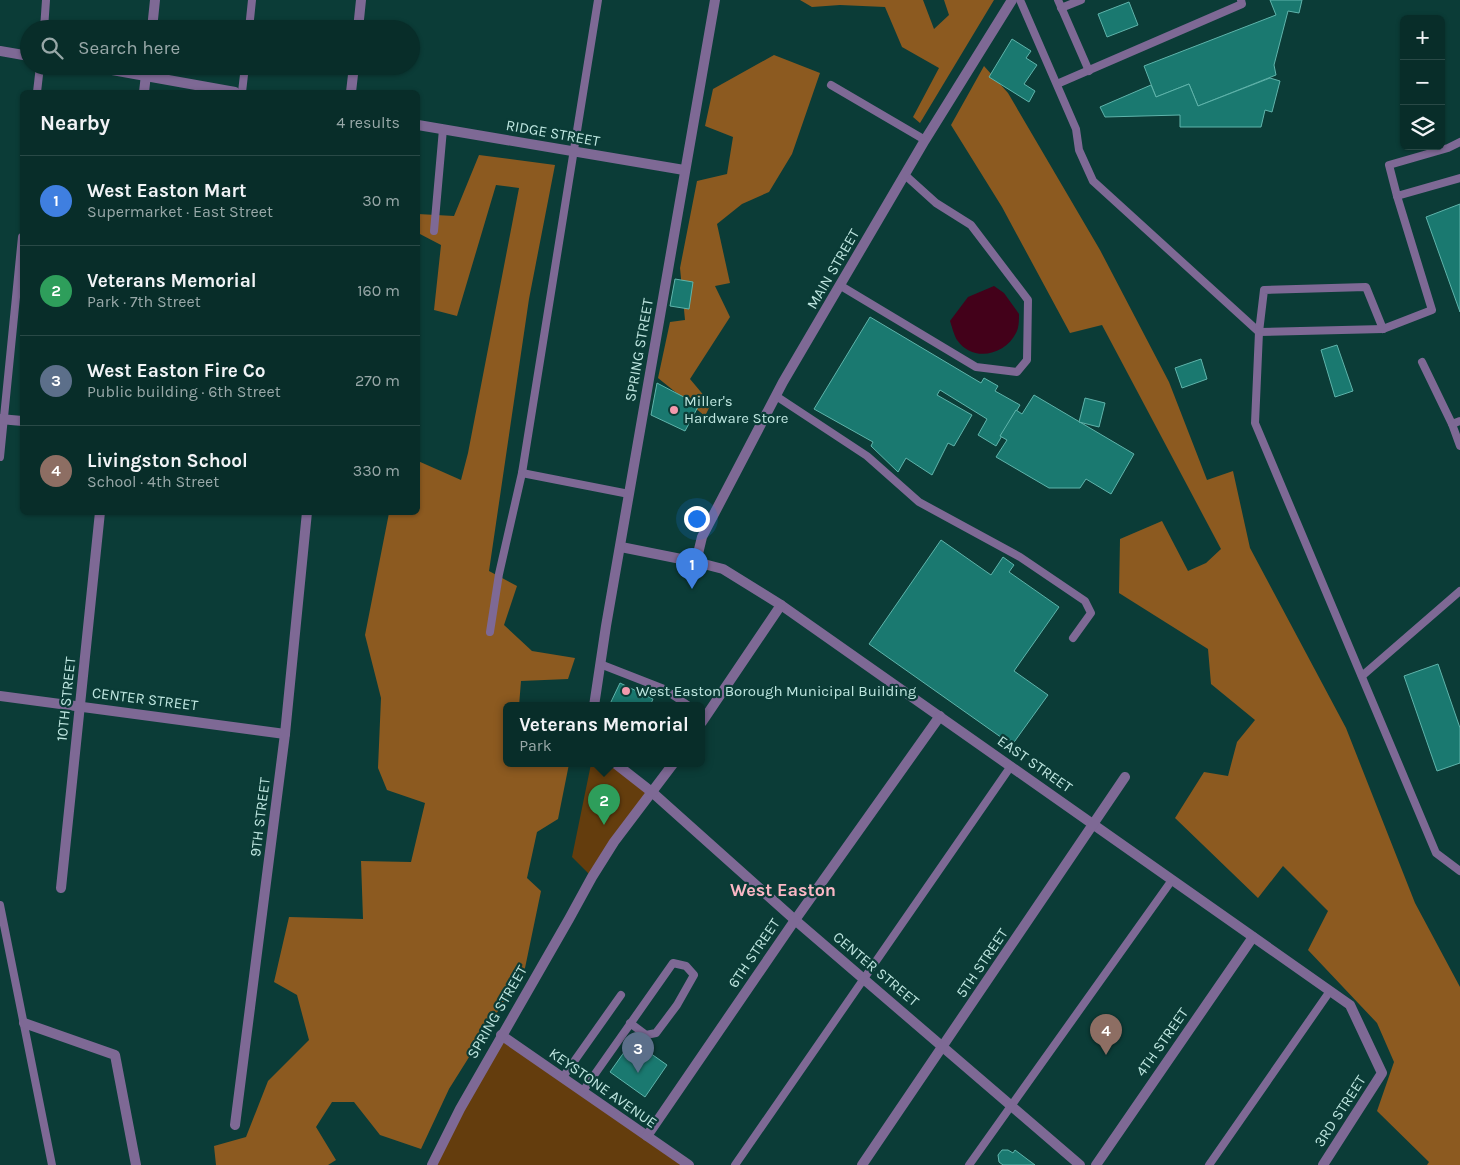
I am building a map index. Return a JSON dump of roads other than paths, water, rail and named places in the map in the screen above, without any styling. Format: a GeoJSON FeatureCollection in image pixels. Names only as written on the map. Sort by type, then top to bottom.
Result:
{"type":"FeatureCollection","features":[{"type":"Feature","properties":{"kind":"street"},"geometry":{"type":"LineString","coordinates":[[153,20],[155,0]]}},
{"type":"Feature","properties":{"kind":"street"},"geometry":{"type":"LineString","coordinates":[[359,20],[361,0]]}},
{"type":"Feature","properties":{"kind":"street","name":"SPRING STREET"},"geometry":{"type":"LineString","coordinates":[[595,702],[684,170],[715,0]]}},
{"type":"Feature","properties":{"kind":"street","name":"MAIN STREET"},"geometry":{"type":"LineString","coordinates":[[696,562],[702,537],[776,396],[842,286],[925,140],[1012,0]]}},
{"type":"Feature","properties":{"kind":"street"},"geometry":{"type":"LineString","coordinates":[[0,51],[20,54]]}},
{"type":"Feature","properties":{"kind":"street"},"geometry":{"type":"LineString","coordinates":[[144,90],[146,75]]}},
{"type":"Feature","properties":{"kind":"street"},"geometry":{"type":"LineString","coordinates":[[163,75],[227,90]]}},
{"type":"Feature","properties":{"kind":"street"},"geometry":{"type":"LineString","coordinates":[[351,90],[353,75]]}},
{"type":"Feature","properties":{"kind":"street","name":"RIDGE STREET"},"geometry":{"type":"LineString","coordinates":[[420,125],[684,170]]}},
{"type":"Feature","properties":{"kind":"street"},"geometry":{"type":"LineString","coordinates":[[2,419],[20,421]]}},
{"type":"Feature","properties":{"kind":"street","name":"10TH STREET"},"geometry":{"type":"LineString","coordinates":[[61,888],[100,515]]}},
{"type":"Feature","properties":{"kind":"street","name":"9TH STREET"},"geometry":{"type":"LineString","coordinates":[[235,1125],[286,734],[307,515]]}},
{"type":"Feature","properties":{"kind":"street","name":"EAST STREET"},"geometry":{"type":"LineString","coordinates":[[621,547],[723,569],[781,605],[1350,1005],[1382,1073]]}},
{"type":"Feature","properties":{"kind":"street"},"geometry":{"type":"LineString","coordinates":[[705,714],[781,605]]}},
{"type":"Feature","properties":{"kind":"street","name":"CENTER STREET"},"geometry":{"type":"LineString","coordinates":[[0,696],[286,734]]}},
{"type":"Feature","properties":{"kind":"street","name":"6TH STREET"},"geometry":{"type":"LineString","coordinates":[[647,1136],[795,920],[940,716]]}},
{"type":"Feature","properties":{"kind":"street"},"geometry":{"type":"LineString","coordinates":[[620,767],[653,793]]}},
{"type":"Feature","properties":{"kind":"street","name":"SPRING STREET"},"geometry":{"type":"LineString","coordinates":[[432,1165],[460,1109],[501,1035],[570,919],[592,876],[614,842],[671,767]]}},
{"type":"Feature","properties":{"kind":"street","name":"5TH STREET"},"geometry":{"type":"LineString","coordinates":[[862,1165],[1125,777]]}},
{"type":"Feature","properties":{"kind":"street","name":"CENTER STREET"},"geometry":{"type":"LineString","coordinates":[[653,793],[795,920],[944,1046],[1080,1165]]}},
{"type":"Feature","properties":{"kind":"street","name":"4TH STREET"},"geometry":{"type":"LineString","coordinates":[[1096,1165],[1254,937]]}},
{"type":"Feature","properties":{"kind":"street"},"geometry":{"type":"LineString","coordinates":[[24,1023],[115,1055],[136,1165]]}},
{"type":"Feature","properties":{"kind":"street","name":"KEYSTONE AVENUE"},"geometry":{"type":"LineString","coordinates":[[501,1035],[689,1165]]}},
{"type":"Feature","properties":{"kind":"street","name":"3RD STREET"},"geometry":{"type":"LineString","coordinates":[[1323,1165],[1382,1073]]}},
{"type":"Feature","properties":{"kind":"lane"},"geometry":{"type":"LineString","coordinates":[[45,20],[46,0]]}},
{"type":"Feature","properties":{"kind":"lane"},"geometry":{"type":"LineString","coordinates":[[250,20],[252,0]]}},
{"type":"Feature","properties":{"kind":"lane"},"geometry":{"type":"LineString","coordinates":[[490,632],[499,574],[522,473],[598,0]]}},
{"type":"Feature","properties":{"kind":"lane"},"geometry":{"type":"LineString","coordinates":[[1020,0],[1076,129],[1079,150],[1093,181],[1259,332],[1383,329],[1432,310],[1389,165],[1448,148],[1460,142]]}},
{"type":"Feature","properties":{"kind":"lane"},"geometry":{"type":"LineString","coordinates":[[1058,0],[1089,71]]}},
{"type":"Feature","properties":{"kind":"lane"},"geometry":{"type":"LineString","coordinates":[[1061,8],[1081,0]]}},
{"type":"Feature","properties":{"kind":"lane"},"geometry":{"type":"LineString","coordinates":[[1057,84],[1242,4],[1241,0]]}},
{"type":"Feature","properties":{"kind":"lane"},"geometry":{"type":"LineString","coordinates":[[37,90],[39,75]]}},
{"type":"Feature","properties":{"kind":"lane"},"geometry":{"type":"LineString","coordinates":[[242,90],[244,75]]}},
{"type":"Feature","properties":{"kind":"lane"},"geometry":{"type":"LineString","coordinates":[[831,85],[925,140]]}},
{"type":"Feature","properties":{"kind":"lane"},"geometry":{"type":"LineString","coordinates":[[434,231],[443,129]]}},
{"type":"Feature","properties":{"kind":"lane"},"geometry":{"type":"LineString","coordinates":[[842,286],[976,367],[1017,372],[1027,360],[1028,300],[971,225],[936,203],[905,175]]}},
{"type":"Feature","properties":{"kind":"lane"},"geometry":{"type":"LineString","coordinates":[[1397,196],[1460,178]]}},
{"type":"Feature","properties":{"kind":"lane"},"geometry":{"type":"LineString","coordinates":[[0,457],[2,419],[20,255]]}},
{"type":"Feature","properties":{"kind":"lane"},"geometry":{"type":"LineString","coordinates":[[1383,329],[1366,287],[1264,290],[1259,332],[1255,422],[1436,853],[1460,871]]}},
{"type":"Feature","properties":{"kind":"lane"},"geometry":{"type":"LineString","coordinates":[[1422,362],[1452,424],[1460,446]]}},
{"type":"Feature","properties":{"kind":"lane"},"geometry":{"type":"LineString","coordinates":[[776,396],[867,456],[919,502],[1020,557],[1085,601],[1090,613],[1073,638]]}},
{"type":"Feature","properties":{"kind":"lane"},"geometry":{"type":"LineString","coordinates":[[1452,424],[1460,421]]}},
{"type":"Feature","properties":{"kind":"lane"},"geometry":{"type":"LineString","coordinates":[[522,473],[629,494]]}},
{"type":"Feature","properties":{"kind":"lane"},"geometry":{"type":"LineString","coordinates":[[1362,676],[1460,590]]}},
{"type":"Feature","properties":{"kind":"lane"},"geometry":{"type":"LineString","coordinates":[[600,664],[664,689],[683,702]]}},
{"type":"Feature","properties":{"kind":"lane"},"geometry":{"type":"LineString","coordinates":[[735,1165],[1012,766]]}},
{"type":"Feature","properties":{"kind":"lane"},"geometry":{"type":"LineString","coordinates":[[969,1165],[1172,880]]}},
{"type":"Feature","properties":{"kind":"lane"},"geometry":{"type":"LineString","coordinates":[[0,906],[52,1165]]}},
{"type":"Feature","properties":{"kind":"lane"},"geometry":{"type":"LineString","coordinates":[[583,1092],[630,1023],[673,963],[686,966],[694,975],[677,1005],[656,1033],[646,1035],[630,1023]]}},
{"type":"Feature","properties":{"kind":"lane"},"geometry":{"type":"LineString","coordinates":[[1209,1165],[1330,991]]}},
{"type":"Feature","properties":{"kind":"lane"},"geometry":{"type":"LineString","coordinates":[[562,1077],[621,995]]}},
{"type":"Feature","properties":{"kind":"place","name":"Miller's Hardware Store"},"geometry":{"type":"Point","coordinates":[674,410]}},
{"type":"Feature","properties":{"kind":"place","name":"West Easton Mart"},"geometry":{"type":"Point","coordinates":[692,589]}},
{"type":"Feature","properties":{"kind":"place","name":"West Easton Borough Municipal Building"},"geometry":{"type":"Point","coordinates":[626,691]}},
{"type":"Feature","properties":{"kind":"place","name":"Veterans Memorial"},"geometry":{"type":"Point","coordinates":[604,825]}},
{"type":"Feature","properties":{"kind":"place","name":"Livingston School"},"geometry":{"type":"Point","coordinates":[1106,1055]}},
{"type":"Feature","properties":{"kind":"place","name":"West Easton Fire Co"},"geometry":{"type":"Point","coordinates":[638,1073]}},
{"type":"Feature","properties":{"kind":"district","name":"West Easton"},"geometry":{"type":"Point","coordinates":[783,890]}}]}
